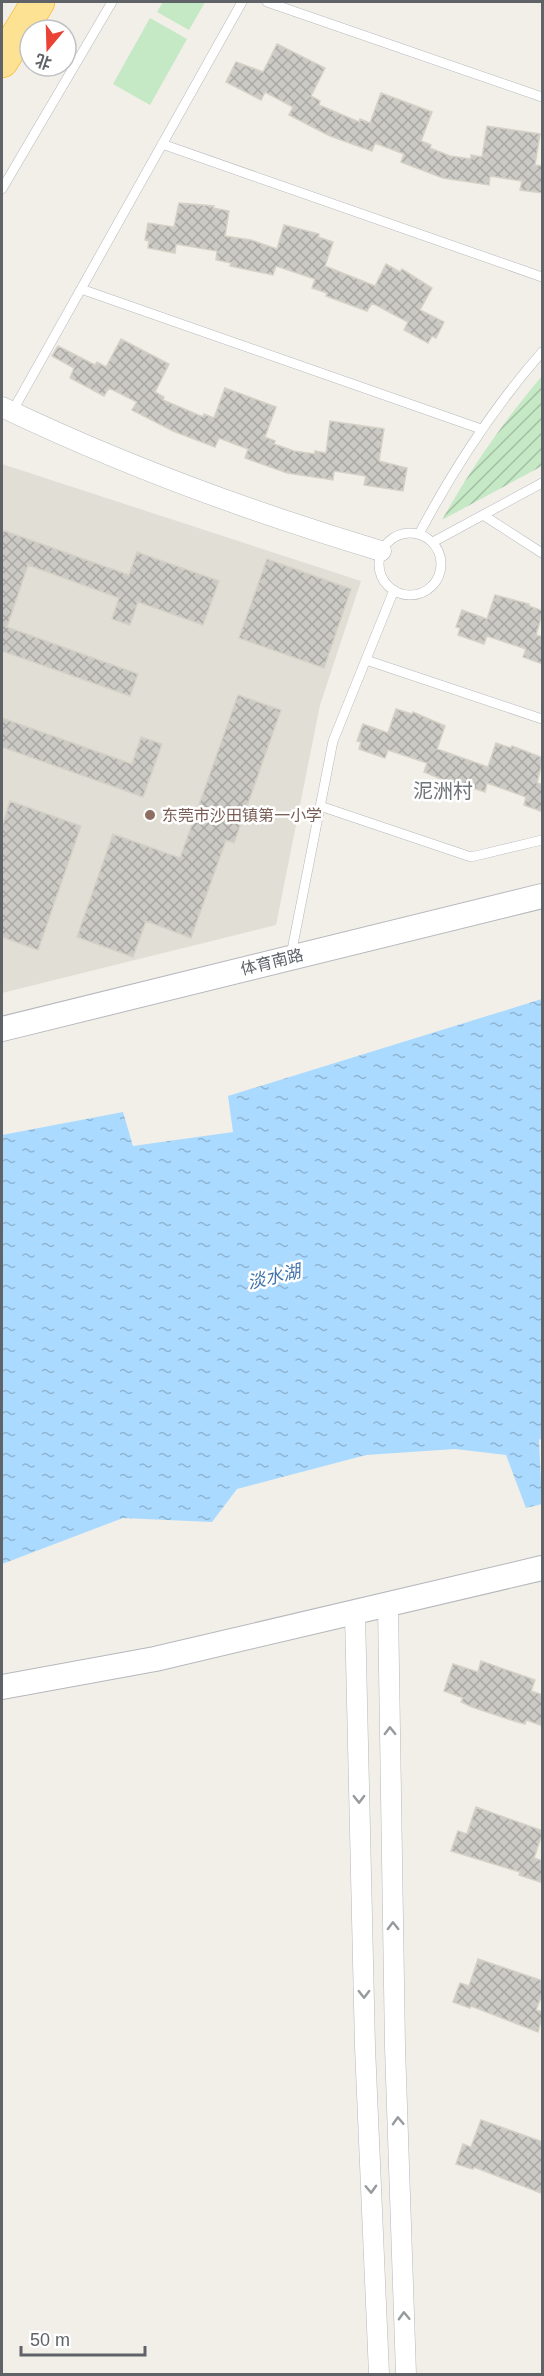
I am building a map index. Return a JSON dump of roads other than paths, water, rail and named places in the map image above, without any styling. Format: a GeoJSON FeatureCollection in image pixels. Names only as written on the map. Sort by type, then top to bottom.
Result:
{"type":"FeatureCollection","features":[{"type":"Feature","properties":{"kind":"highway"},"geometry":{"type":"LineString","coordinates":[[2,61],[38,2]]}},
{"type":"Feature","properties":{"kind":"street"},"geometry":{"type":"LineString","coordinates":[[7,409],[102,453],[193,490],[286,523],[381,551]]}},
{"type":"Feature","properties":{"kind":"street","name":"体育南路"},"geometry":{"type":"LineString","coordinates":[[2,1029],[543,896]]}},
{"type":"Feature","properties":{"kind":"street"},"geometry":{"type":"LineString","coordinates":[[2,1687],[155,1659],[355,1614],[543,1568]]}},
{"type":"Feature","properties":{"kind":"street"},"geometry":{"type":"LineString","coordinates":[[388,1606],[395,2047],[406,2374]]}},
{"type":"Feature","properties":{"kind":"street"},"geometry":{"type":"LineString","coordinates":[[355,1614],[365,2047],[379,2374]]}},
{"type":"Feature","properties":{"kind":"street"},"geometry":{"type":"LineString","coordinates":[[365,2047],[395,2047]]}},
{"type":"Feature","properties":{"kind":"lane"},"geometry":{"type":"LineString","coordinates":[[2,189],[112,2]]}},
{"type":"Feature","properties":{"kind":"lane"},"geometry":{"type":"LineString","coordinates":[[7,409],[81,289],[242,2]]}},
{"type":"Feature","properties":{"kind":"lane"},"geometry":{"type":"LineString","coordinates":[[267,2],[543,97]]}},
{"type":"Feature","properties":{"kind":"lane"},"geometry":{"type":"LineString","coordinates":[[162,144],[543,277]]}},
{"type":"Feature","properties":{"kind":"lane"},"geometry":{"type":"LineString","coordinates":[[81,289],[481,429]]}},
{"type":"Feature","properties":{"kind":"lane"},"geometry":{"type":"LineString","coordinates":[[419,534],[448,480],[481,429],[543,352]]}},
{"type":"Feature","properties":{"kind":"lane"},"geometry":{"type":"LineString","coordinates":[[433,542],[543,483]]}},
{"type":"Feature","properties":{"kind":"lane"},"geometry":{"type":"LineString","coordinates":[[483,515],[543,553]]}},
{"type":"Feature","properties":{"kind":"lane"},"geometry":{"type":"LineString","coordinates":[[400,534],[419,534],[433,542],[438,549],[441,567],[435,583],[428,589],[412,595],[394,590],[382,577],[379,569],[381,551],[392,538],[400,534]]}},
{"type":"Feature","properties":{"kind":"lane"},"geometry":{"type":"LineString","coordinates":[[290,957],[333,741],[394,590]]}},
{"type":"Feature","properties":{"kind":"lane"},"geometry":{"type":"LineString","coordinates":[[366,660],[543,719]]}},
{"type":"Feature","properties":{"kind":"lane"},"geometry":{"type":"LineString","coordinates":[[321,806],[471,857],[543,840]]}},
{"type":"Feature","properties":{"kind":"water","name":"淡水湖"},"geometry":{"type":"Polygon","coordinates":[[[542,999],[542,1438],[539,1440],[542,1504],[526,1508],[506,1455],[455,1449],[366,1455],[237,1489],[212,1522],[123,1518],[2,1564],[2,1135],[123,1112],[133,1146],[233,1132],[228,1096],[542,999]]]}},
{"type":"Feature","properties":{"kind":"place","name":"东莞市沙田镇第一小学"},"geometry":{"type":"Point","coordinates":[150,815]}},
{"type":"Feature","properties":{"kind":"district","name":"泥洲村"},"geometry":{"type":"Point","coordinates":[443,791]}}]}
